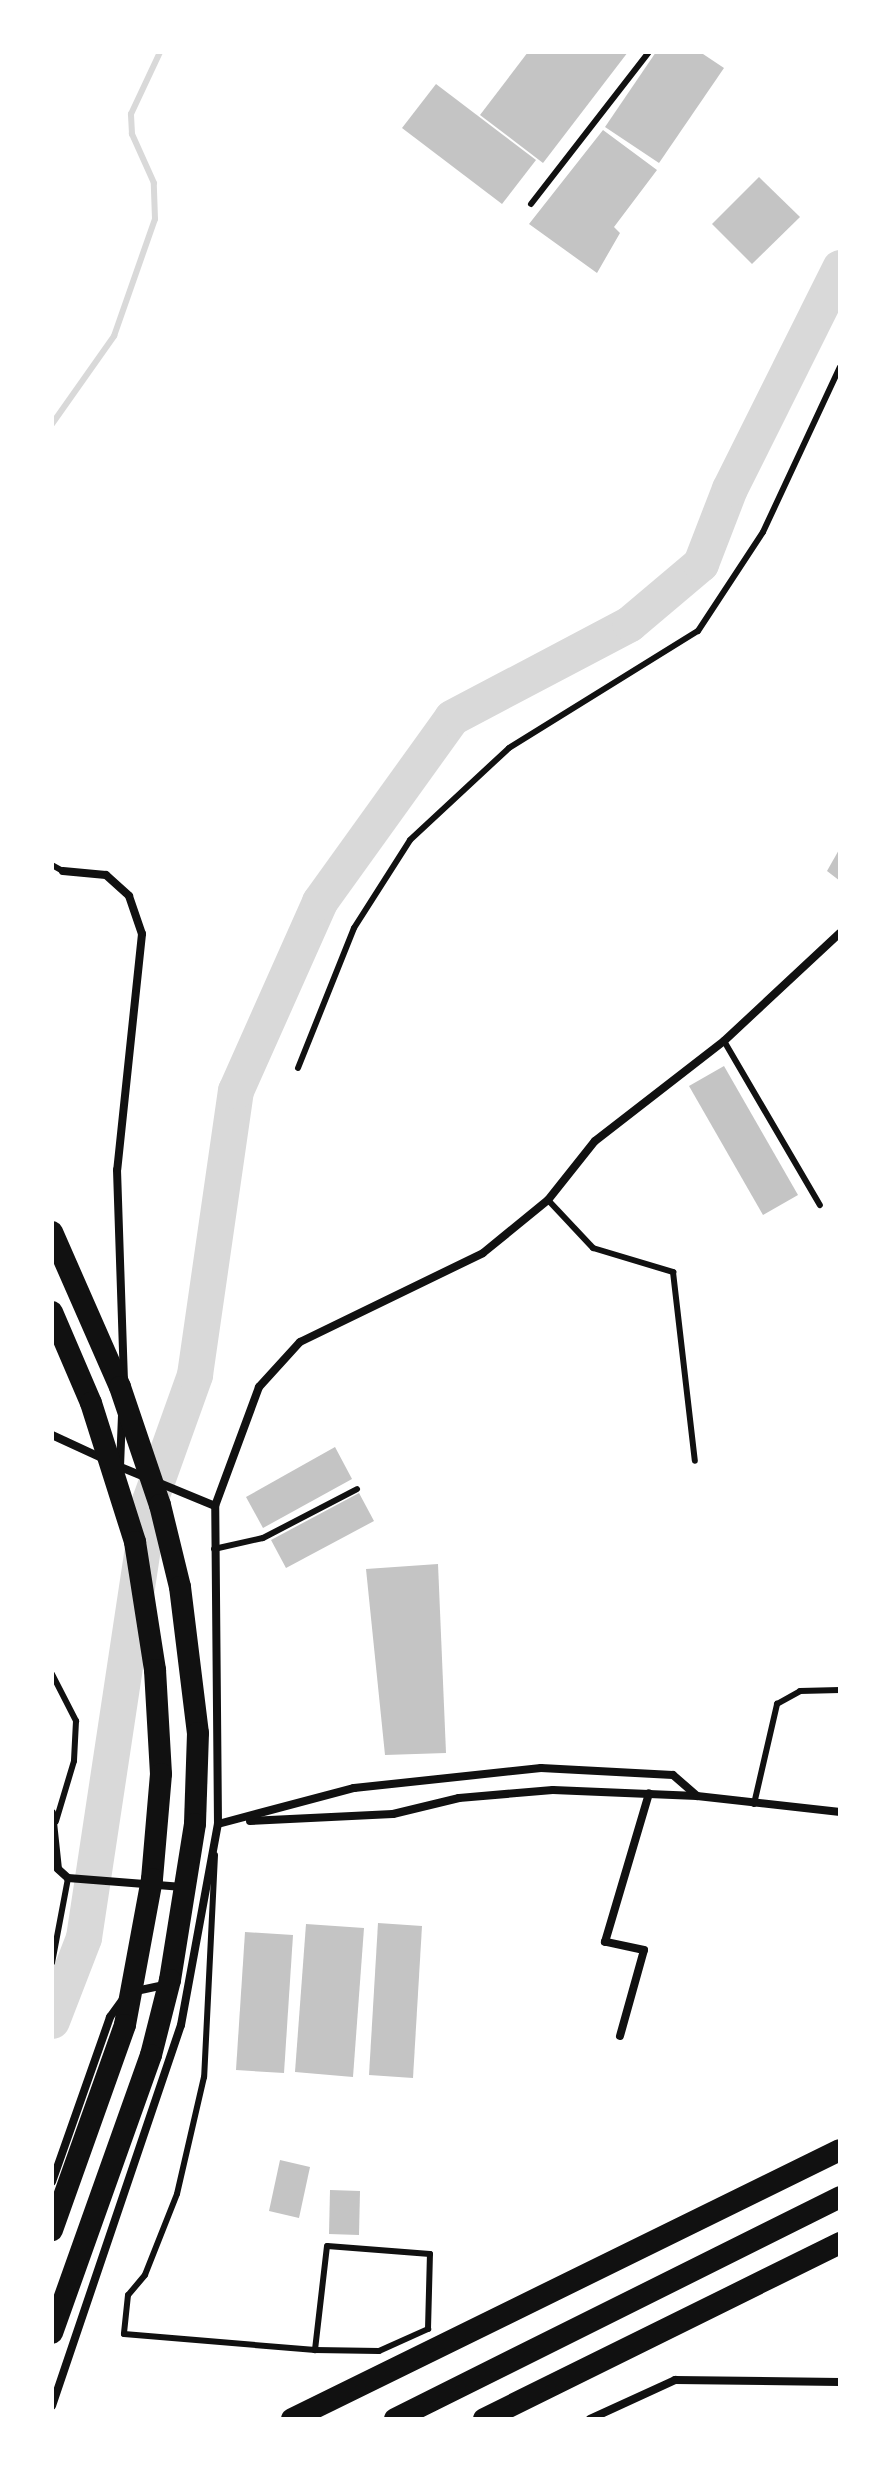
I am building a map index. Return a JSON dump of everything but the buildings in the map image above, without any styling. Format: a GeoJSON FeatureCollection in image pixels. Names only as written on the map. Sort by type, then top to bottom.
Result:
{"type":"FeatureCollection","features":[{"type":"Feature","properties":{"kind":"highway"},"geometry":{"type":"LineString","coordinates":[[52,1232],[120,1387],[160,1505],[182,1602],[198,1733],[195,1824],[166,1995],[52,2333]]}},
{"type":"Feature","properties":{"kind":"highway"},"geometry":{"type":"LineString","coordinates":[[52,1312],[91,1403],[135,1542],[155,1670],[161,1774],[152,1879],[125,2025],[52,2230]]}},
{"type":"Feature","properties":{"kind":"highway"},"geometry":{"type":"LineString","coordinates":[[292,2419],[840,2150]]}},
{"type":"Feature","properties":{"kind":"highway"},"geometry":{"type":"LineString","coordinates":[[395,2419],[840,2197]]}},
{"type":"Feature","properties":{"kind":"highway"},"geometry":{"type":"LineString","coordinates":[[484,2419],[840,2243]]}},
{"type":"Feature","properties":{"kind":"street"},"geometry":{"type":"LineString","coordinates":[[63,871],[106,875],[129,896],[142,934],[117,1170],[120,1467]]}},
{"type":"Feature","properties":{"kind":"street"},"geometry":{"type":"LineString","coordinates":[[52,2406],[146,2142],[181,2025],[185,1985],[218,1824],[215,1506],[259,1387],[300,1342],[483,1253],[548,1200],[595,1141],[724,1041],[840,933]]}},
{"type":"Feature","properties":{"kind":"street"},"geometry":{"type":"LineString","coordinates":[[52,1435],[215,1506]]}},
{"type":"Feature","properties":{"kind":"street"},"geometry":{"type":"LineString","coordinates":[[218,1824],[354,1788],[541,1768],[673,1775],[697,1796]]}},
{"type":"Feature","properties":{"kind":"street"},"geometry":{"type":"LineString","coordinates":[[218,1824],[393,1814],[459,1798],[553,1790],[697,1796],[753,1805],[840,1812]]}},
{"type":"Feature","properties":{"kind":"street"},"geometry":{"type":"LineString","coordinates":[[620,2036],[644,1950],[605,1942],[649,1793]]}},
{"type":"Feature","properties":{"kind":"street"},"geometry":{"type":"LineString","coordinates":[[54,1817],[58,1869],[70,1880],[131,1887],[205,1888]]}},
{"type":"Feature","properties":{"kind":"street"},"geometry":{"type":"LineString","coordinates":[[52,2182],[117,2003],[153,1984],[185,1985]]}},
{"type":"Feature","properties":{"kind":"street"},"geometry":{"type":"LineString","coordinates":[[590,2419],[675,2380],[840,2382]]}},
{"type":"Feature","properties":{"kind":"lane"},"geometry":{"type":"LineString","coordinates":[[531,204],[649,52]]}},
{"type":"Feature","properties":{"kind":"lane"},"geometry":{"type":"LineString","coordinates":[[298,1068],[354,928],[410,840],[509,748],[698,631],[763,532],[840,367]]}},
{"type":"Feature","properties":{"kind":"lane"},"geometry":{"type":"LineString","coordinates":[[52,865],[63,871]]}},
{"type":"Feature","properties":{"kind":"lane"},"geometry":{"type":"LineString","coordinates":[[724,1041],[820,1205]]}},
{"type":"Feature","properties":{"kind":"lane"},"geometry":{"type":"LineString","coordinates":[[548,1200],[593,1248],[673,1272],[695,1461]]}},
{"type":"Feature","properties":{"kind":"lane"},"geometry":{"type":"LineString","coordinates":[[214,1549],[263,1538],[357,1489]]}},
{"type":"Feature","properties":{"kind":"lane"},"geometry":{"type":"LineString","coordinates":[[52,1674],[76,1721],[74,1761],[54,1817]]}},
{"type":"Feature","properties":{"kind":"lane"},"geometry":{"type":"LineString","coordinates":[[753,1805],[777,1704],[800,1691],[840,1690]]}},
{"type":"Feature","properties":{"kind":"lane"},"geometry":{"type":"LineString","coordinates":[[218,1824],[204,2077],[177,2194],[145,2275],[128,2295],[124,2334],[315,2350],[379,2351],[428,2329],[430,2254],[327,2246],[315,2350]]}},
{"type":"Feature","properties":{"kind":"lane"},"geometry":{"type":"LineString","coordinates":[[52,1963],[70,1880]]}},
{"type":"Feature","properties":{"kind":"waterway"},"geometry":{"type":"LineString","coordinates":[[52,424],[114,336],[155,219],[154,183],[132,134],[131,114],[160,52]]}},
{"type":"Feature","properties":{"kind":"waterway"},"geometry":{"type":"LineString","coordinates":[[52,2021],[84,1938],[150,1501],[195,1375],[236,1091],[320,902],[452,718],[630,624],[701,564],[730,489],[840,268]]}}]}
